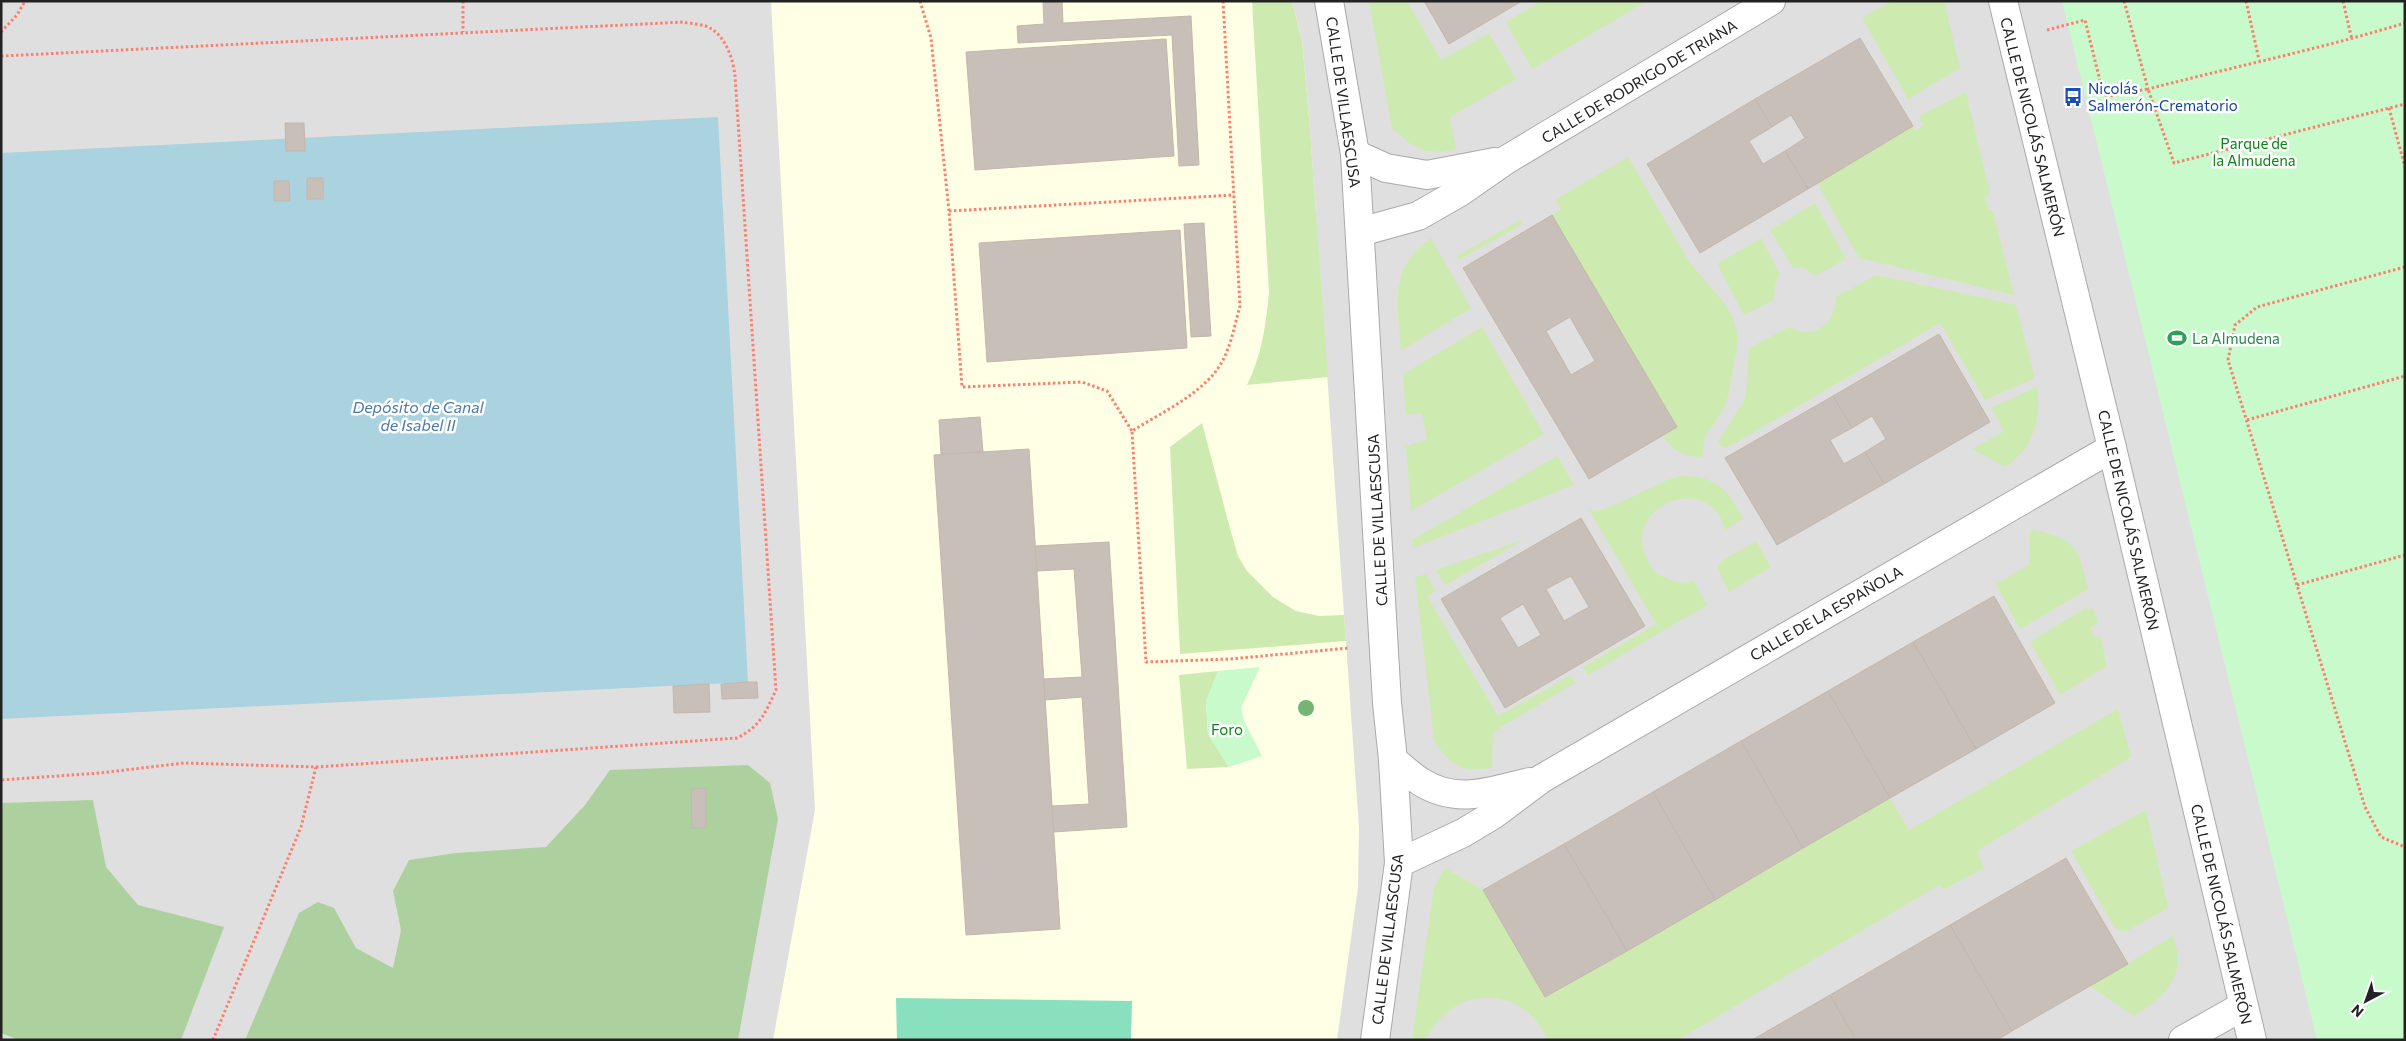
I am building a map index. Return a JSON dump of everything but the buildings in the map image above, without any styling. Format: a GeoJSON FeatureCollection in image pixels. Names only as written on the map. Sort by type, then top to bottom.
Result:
{"type":"FeatureCollection","features":[{"type":"Feature","properties":{"kind":"street","name":"CALLE DE VILLAESCUSA"},"geometry":{"type":"LineString","coordinates":[[1329,1],[1355,154],[1399,863],[1375,1040]]}},
{"type":"Feature","properties":{"kind":"street","name":"CALLE DE RODRIGO DE TRIANA"},"geometry":{"type":"LineString","coordinates":[[1360,232],[1418,216],[1460,192],[1506,160],[1771,1]]}},
{"type":"Feature","properties":{"kind":"street","name":"CALLE DE NICOLÁS SALMERÓN"},"geometry":{"type":"LineString","coordinates":[[2002,1],[2112,448],[2252,1040]]}},
{"type":"Feature","properties":{"kind":"street","name":"CALLE DE RODRIGO DE TRIANA"},"geometry":{"type":"LineString","coordinates":[[1355,154],[1386,168],[1427,175],[1506,160]]}},
{"type":"Feature","properties":{"kind":"street","name":"CALLE DE LA ESPAÑOLA"},"geometry":{"type":"LineString","coordinates":[[1399,863],[1463,833],[1493,815],[1541,779],[2112,448]]}},
{"type":"Feature","properties":{"kind":"street","name":"CALLE DE LA ESPAÑOLA"},"geometry":{"type":"LineString","coordinates":[[1394,760],[1421,782],[1444,793],[1467,796],[1541,779]]}},
{"type":"Feature","properties":{"kind":"street"},"geometry":{"type":"LineString","coordinates":[[2183,1040],[2244,1006]]}},
{"type":"Feature","properties":{"kind":"path"},"geometry":{"type":"LineString","coordinates":[[1,32],[17,14],[25,1]]}},
{"type":"Feature","properties":{"kind":"path"},"geometry":{"type":"LineString","coordinates":[[462,1],[463,32]]}},
{"type":"Feature","properties":{"kind":"path"},"geometry":{"type":"LineString","coordinates":[[920,1],[931,38],[949,211],[962,387],[1082,382],[1107,391],[1132,431],[1136,466],[1146,662],[1240,658],[1384,645]]}},
{"type":"Feature","properties":{"kind":"path"},"geometry":{"type":"LineString","coordinates":[[1132,431],[1196,390],[1217,371],[1228,349],[1240,306],[1223,1]]}},
{"type":"Feature","properties":{"kind":"path"},"geometry":{"type":"LineString","coordinates":[[2124,1],[2148,89],[2174,162],[2405,104]]}},
{"type":"Feature","properties":{"kind":"path"},"geometry":{"type":"LineString","coordinates":[[2246,1],[2259,60]]}},
{"type":"Feature","properties":{"kind":"path"},"geometry":{"type":"LineString","coordinates":[[2343,1],[2352,40]]}},
{"type":"Feature","properties":{"kind":"path"},"geometry":{"type":"LineString","coordinates":[[2060,26],[2085,20],[2104,97],[2148,89],[2259,60],[2352,40],[2405,23]]}},
{"type":"Feature","properties":{"kind":"path"},"geometry":{"type":"LineString","coordinates":[[1,56],[683,22],[710,28],[722,41],[733,58],[776,690],[764,714],[751,731],[737,738],[316,767],[184,763],[100,773],[1,780]]}},
{"type":"Feature","properties":{"kind":"path"},"geometry":{"type":"LineString","coordinates":[[2389,108],[2405,168]]}},
{"type":"Feature","properties":{"kind":"path"},"geometry":{"type":"LineString","coordinates":[[949,211],[1234,195]]}},
{"type":"Feature","properties":{"kind":"path"},"geometry":{"type":"LineString","coordinates":[[2405,267],[2257,307],[2235,325],[2228,360],[2365,808],[2380,836],[2405,847]]}},
{"type":"Feature","properties":{"kind":"path"},"geometry":{"type":"LineString","coordinates":[[2247,420],[2405,376]]}},
{"type":"Feature","properties":{"kind":"path"},"geometry":{"type":"LineString","coordinates":[[2297,585],[2405,555]]}},
{"type":"Feature","properties":{"kind":"path"},"geometry":{"type":"LineString","coordinates":[[212,1040],[301,827],[316,767]]}},
{"type":"Feature","properties":{"kind":"shaded area"},"geometry":{"type":"Polygon","coordinates":[[[1,1],[2405,1],[2405,1040],[1,1040],[1,1]]]}},
{"type":"Feature","properties":{"kind":"shaded area"},"geometry":{"type":"Polygon","coordinates":[[[771,1],[1292,1],[1302,40],[1309,117],[1359,828],[1358,887],[1337,1040],[773,1040],[815,810],[771,1]]]}},
{"type":"Feature","properties":{"kind":"green space"},"geometry":{"type":"Polygon","coordinates":[[[1252,1],[1292,1],[1302,40],[1328,377],[1247,385],[1260,351],[1269,292],[1252,1]]]}},
{"type":"Feature","properties":{"kind":"green space"},"geometry":{"type":"Polygon","coordinates":[[[1369,1],[1407,1],[1441,60],[1489,33],[1516,79],[1450,117],[1456,149],[1441,152],[1425,151],[1409,143],[1392,128],[1369,1]]]}},
{"type":"Feature","properties":{"kind":"green space"},"geometry":{"type":"Polygon","coordinates":[[[1541,1],[1641,1],[1642,4],[1532,69],[1506,22],[1541,1]]]}},
{"type":"Feature","properties":{"kind":"green space"},"geometry":{"type":"Polygon","coordinates":[[[1892,1],[1944,1],[1960,68],[1908,99],[1862,18],[1892,1]]]}},
{"type":"Feature","properties":{"kind":"green space","name":"Parque de la Almudena"},"geometry":{"type":"Polygon","coordinates":[[[2062,1],[2405,1],[2405,1040],[2317,1040],[2062,1]]]}},
{"type":"Feature","properties":{"kind":"green space"},"geometry":{"type":"Polygon","coordinates":[[[1966,92],[1990,193],[1985,197],[1988,209],[1993,211],[2014,295],[1859,258],[1817,183],[1913,126],[1915,131],[1923,126],[1919,116],[1966,92]]]}},
{"type":"Feature","properties":{"kind":"green space"},"geometry":{"type":"Polygon","coordinates":[[[1628,157],[1690,263],[1725,304],[1733,318],[1737,332],[1737,347],[1728,396],[1723,411],[1705,436],[1702,457],[1690,456],[1680,452],[1666,441],[1663,436],[1677,427],[1552,215],[1561,210],[1555,200],[1628,157]]]}},
{"type":"Feature","properties":{"kind":"green space"},"geometry":{"type":"Polygon","coordinates":[[[1815,203],[1846,259],[1815,276],[1803,267],[1793,268],[1770,230],[1815,203]]]}},
{"type":"Feature","properties":{"kind":"green space"},"geometry":{"type":"Polygon","coordinates":[[[1520,220],[1522,224],[1459,260],[1457,256],[1520,220]]]}},
{"type":"Feature","properties":{"kind":"green space"},"geometry":{"type":"Polygon","coordinates":[[[1431,238],[1471,308],[1401,351],[1398,289],[1401,275],[1407,262],[1431,238]]]}},
{"type":"Feature","properties":{"kind":"green space"},"geometry":{"type":"Polygon","coordinates":[[[1761,238],[1780,274],[1775,284],[1774,300],[1744,315],[1717,264],[1761,238]]]}},
{"type":"Feature","properties":{"kind":"green space"},"geometry":{"type":"Polygon","coordinates":[[[1876,275],[2016,305],[2035,378],[1985,400],[1940,323],[1732,445],[1725,448],[1721,446],[1718,442],[1746,397],[1749,348],[1789,327],[1806,332],[1814,331],[1821,327],[1832,315],[1836,297],[1876,275]]]}},
{"type":"Feature","properties":{"kind":"green space"},"geometry":{"type":"Polygon","coordinates":[[[1482,327],[1544,434],[1411,511],[1406,446],[1427,440],[1422,413],[1406,415],[1403,374],[1482,327]]]}},
{"type":"Feature","properties":{"kind":"green space"},"geometry":{"type":"Polygon","coordinates":[[[2037,387],[2038,410],[2033,432],[2029,442],[2015,460],[2005,467],[1972,449],[2004,431],[1991,408],[2037,387]]]}},
{"type":"Feature","properties":{"kind":"green space"},"geometry":{"type":"Polygon","coordinates":[[[1202,423],[1238,556],[1247,571],[1273,597],[1296,611],[1319,616],[1344,615],[1346,641],[1180,654],[1170,447],[1202,423]]]}},
{"type":"Feature","properties":{"kind":"green space"},"geometry":{"type":"Polygon","coordinates":[[[1557,456],[1574,485],[1413,548],[1412,540],[1557,456]]]}},
{"type":"Feature","properties":{"kind":"green space"},"geometry":{"type":"Polygon","coordinates":[[[1680,476],[1702,478],[1719,486],[1732,499],[1743,519],[1725,530],[1716,512],[1703,501],[1687,498],[1670,502],[1656,510],[1646,524],[1642,540],[1647,559],[1653,569],[1661,576],[1674,581],[1685,583],[1694,581],[1707,605],[1588,675],[1583,667],[1656,624],[1589,510],[1607,508],[1658,484],[1680,476]]]}},
{"type":"Feature","properties":{"kind":"green space"},"geometry":{"type":"Polygon","coordinates":[[[2030,529],[2057,536],[2072,546],[2081,562],[2088,589],[2020,629],[1996,584],[2029,565],[2030,529]]]}},
{"type":"Feature","properties":{"kind":"green space"},"geometry":{"type":"Polygon","coordinates":[[[1525,539],[1445,585],[1436,570],[1525,539]]]}},
{"type":"Feature","properties":{"kind":"green space"},"geometry":{"type":"Polygon","coordinates":[[[1756,541],[1771,567],[1729,592],[1717,568],[1721,561],[1756,541]]]}},
{"type":"Feature","properties":{"kind":"green space"},"geometry":{"type":"Polygon","coordinates":[[[1426,574],[1435,591],[1427,596],[1498,716],[1571,675],[1575,683],[1493,732],[1492,768],[1473,769],[1457,765],[1445,756],[1434,740],[1415,577],[1426,574]]]}},
{"type":"Feature","properties":{"kind":"green space"},"geometry":{"type":"Polygon","coordinates":[[[2087,607],[2088,612],[2093,608],[2098,622],[2091,627],[2094,638],[2100,635],[2107,666],[2060,695],[2030,642],[2087,607]]]}},
{"type":"Feature","properties":{"kind":"green space","name":"Foro"},"geometry":{"type":"Polygon","coordinates":[[[1260,667],[1241,708],[1244,721],[1262,756],[1229,767],[1208,734],[1206,702],[1218,671],[1260,667]]]}},
{"type":"Feature","properties":{"kind":"green space"},"geometry":{"type":"Polygon","coordinates":[[[1218,671],[1206,702],[1208,734],[1229,767],[1187,769],[1179,675],[1218,671]]]}},
{"type":"Feature","properties":{"kind":"green space"},"geometry":{"type":"Polygon","coordinates":[[[2118,709],[2131,757],[1977,851],[1984,868],[1945,889],[1939,885],[1678,1040],[1547,1040],[1539,1024],[1527,1012],[1513,1003],[1498,999],[1482,998],[1466,1001],[1451,1009],[1438,1021],[1425,1040],[1412,1040],[1434,887],[1445,868],[1483,890],[1546,997],[1890,798],[1909,830],[2118,709]]]}},
{"type":"Feature","properties":{"kind":"green space"},"geometry":{"type":"Polygon","coordinates":[[[748,765],[770,783],[778,819],[738,1040],[245,1040],[299,913],[318,902],[334,908],[356,948],[393,968],[401,930],[393,891],[409,860],[456,853],[546,847],[585,805],[610,770],[748,765]]]}},
{"type":"Feature","properties":{"kind":"green space"},"geometry":{"type":"Polygon","coordinates":[[[93,800],[106,867],[138,905],[224,927],[181,1040],[19,1040],[1,1033],[1,803],[93,800]]]}},
{"type":"Feature","properties":{"kind":"green space"},"geometry":{"type":"Polygon","coordinates":[[[2146,810],[2168,908],[2125,932],[2115,928],[2071,851],[2146,810]]]}},
{"type":"Feature","properties":{"kind":"green space"},"geometry":{"type":"Polygon","coordinates":[[[2173,936],[2177,950],[2178,963],[2176,974],[2171,984],[2156,1000],[2134,1016],[2090,986],[2173,936]]]}},
{"type":"Feature","properties":{"kind":"green space"},"geometry":{"type":"Polygon","coordinates":[[[896,998],[1132,1001],[1131,1040],[897,1040],[896,998]]]}},
{"type":"Feature","properties":{"kind":"water","name":"Depósito de Canal de Isabel II"},"geometry":{"type":"Polygon","coordinates":[[[718,117],[748,682],[1,719],[1,153],[718,117]]]}},
{"type":"Feature","properties":{"kind":"place","name":"Nicolás Salmerón-Crematorio"},"geometry":{"type":"Point","coordinates":[2073,97]}},
{"type":"Feature","properties":{"kind":"place","name":"La Almudena"},"geometry":{"type":"Point","coordinates":[2177,338]}}]}
